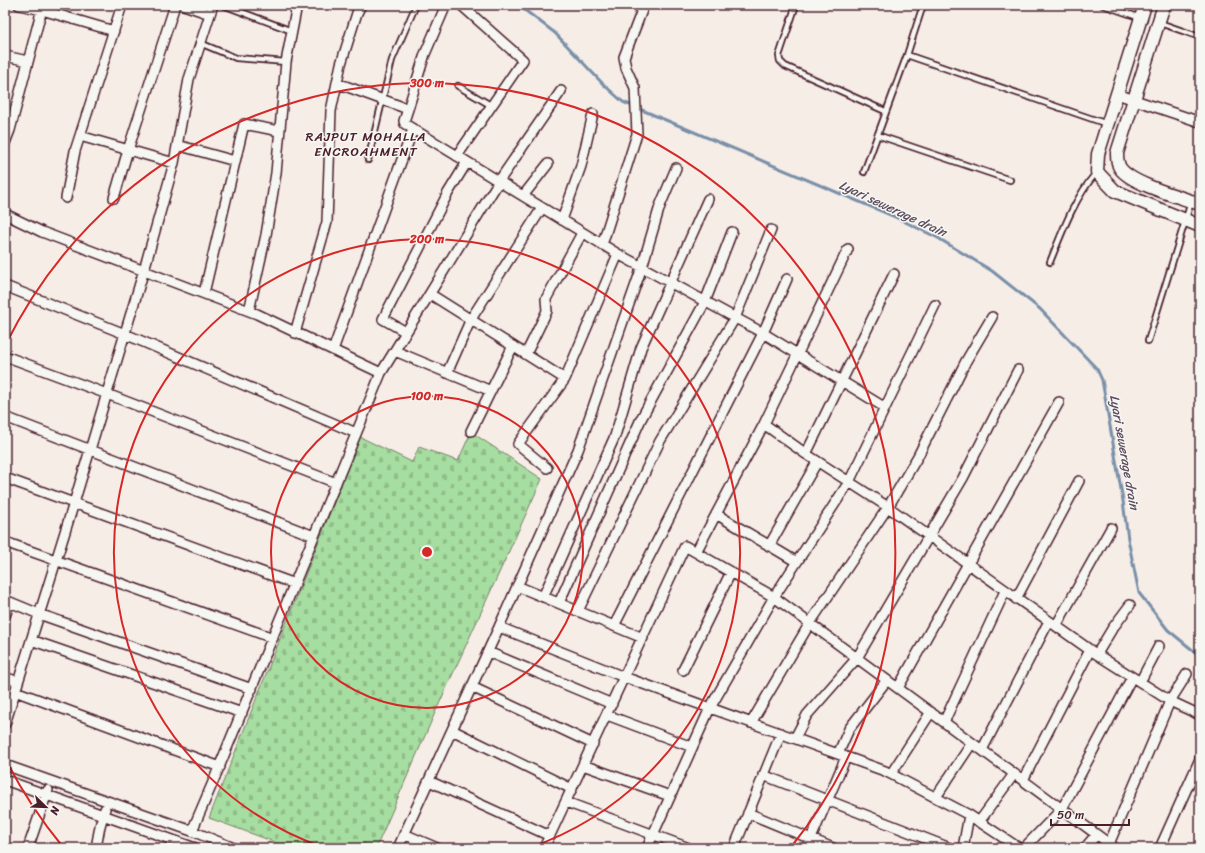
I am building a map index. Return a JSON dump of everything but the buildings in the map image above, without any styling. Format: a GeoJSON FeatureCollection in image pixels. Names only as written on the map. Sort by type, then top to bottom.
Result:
{"type":"FeatureCollection","features":[{"type":"Feature","properties":{"kind":"street"},"geometry":{"type":"LineString","coordinates":[[19,5],[42,7],[114,32]]}},
{"type":"Feature","properties":{"kind":"street"},"geometry":{"type":"LineString","coordinates":[[66,198],[75,151],[122,5]]}},
{"type":"Feature","properties":{"kind":"street"},"geometry":{"type":"LineString","coordinates":[[114,198],[175,5]]}},
{"type":"Feature","properties":{"kind":"street"},"geometry":{"type":"LineString","coordinates":[[184,5],[210,14]]}},
{"type":"Feature","properties":{"kind":"street"},"geometry":{"type":"LineString","coordinates":[[5,724],[74,503],[144,270],[174,163],[189,79],[213,5]]}},
{"type":"Feature","properties":{"kind":"street"},"geometry":{"type":"LineString","coordinates":[[249,311],[266,236],[276,173],[286,62],[297,5]]}},
{"type":"Feature","properties":{"kind":"street"},"geometry":{"type":"LineString","coordinates":[[295,332],[327,222],[331,111],[341,64],[357,13],[361,5]]}},
{"type":"Feature","properties":{"kind":"street"},"geometry":{"type":"LineString","coordinates":[[446,5],[425,54],[404,123],[602,245],[798,353],[884,407]]}},
{"type":"Feature","properties":{"kind":"street"},"geometry":{"type":"LineString","coordinates":[[457,156],[523,60],[461,5]]}},
{"type":"Feature","properties":{"kind":"street"},"geometry":{"type":"LineString","coordinates":[[602,245],[637,134],[635,88],[626,68],[624,57],[644,5]]}},
{"type":"Feature","properties":{"kind":"street"},"geometry":{"type":"LineString","coordinates":[[1145,5],[1098,154],[1098,172],[1115,191],[1200,226]]}},
{"type":"Feature","properties":{"kind":"street"},"geometry":{"type":"LineString","coordinates":[[1164,5],[1117,153],[1117,163],[1128,176],[1138,182],[1196,202]]}},
{"type":"Feature","properties":{"kind":"street"},"geometry":{"type":"LineString","coordinates":[[5,143],[10,130],[42,7]]}},
{"type":"Feature","properties":{"kind":"street"},"geometry":{"type":"LineString","coordinates":[[5,56],[28,61]]}},
{"type":"Feature","properties":{"kind":"street"},"geometry":{"type":"LineString","coordinates":[[337,83],[408,109]]}},
{"type":"Feature","properties":{"kind":"street"},"geometry":{"type":"LineString","coordinates":[[5,780],[104,814],[194,848],[195,833],[220,767],[381,373],[499,182],[561,90]]}},
{"type":"Feature","properties":{"kind":"street"},"geometry":{"type":"LineString","coordinates":[[1117,94],[1200,122]]}},
{"type":"Feature","properties":{"kind":"street"},"geometry":{"type":"LineString","coordinates":[[562,220],[581,166],[593,114]]}},
{"type":"Feature","properties":{"kind":"street"},"geometry":{"type":"LineString","coordinates":[[204,293],[244,124],[279,131]]}},
{"type":"Feature","properties":{"kind":"street"},"geometry":{"type":"LineString","coordinates":[[333,350],[413,129]]}},
{"type":"Feature","properties":{"kind":"street"},"geometry":{"type":"LineString","coordinates":[[80,136],[174,163]]}},
{"type":"Feature","properties":{"kind":"street"},"geometry":{"type":"LineString","coordinates":[[177,145],[235,161]]}},
{"type":"Feature","properties":{"kind":"street"},"geometry":{"type":"LineString","coordinates":[[406,332],[383,319],[448,193],[467,162]]}},
{"type":"Feature","properties":{"kind":"street"},"geometry":{"type":"LineString","coordinates":[[524,196],[548,164]]}},
{"type":"Feature","properties":{"kind":"street"},"geometry":{"type":"LineString","coordinates":[[398,848],[488,652],[578,450],[642,267],[660,206],[676,168]]}},
{"type":"Feature","properties":{"kind":"street"},"geometry":{"type":"LineString","coordinates":[[543,597],[615,436],[641,348],[708,199]]}},
{"type":"Feature","properties":{"kind":"street"},"geometry":{"type":"LineString","coordinates":[[447,373],[471,319],[542,208]]}},
{"type":"Feature","properties":{"kind":"street"},"geometry":{"type":"LineString","coordinates":[[5,214],[42,232],[249,311],[381,373]]}},
{"type":"Feature","properties":{"kind":"street"},"geometry":{"type":"LineString","coordinates":[[578,611],[660,441],[735,318],[771,230]]}},
{"type":"Feature","properties":{"kind":"street"},"geometry":{"type":"LineString","coordinates":[[559,603],[641,419],[705,302],[732,232]]}},
{"type":"Feature","properties":{"kind":"street"},"geometry":{"type":"LineString","coordinates":[[526,354],[547,311],[546,299],[582,233]]}},
{"type":"Feature","properties":{"kind":"street"},"geometry":{"type":"LineString","coordinates":[[696,552],[764,424],[848,250]]}},
{"type":"Feature","properties":{"kind":"street"},"geometry":{"type":"LineString","coordinates":[[547,468],[518,444],[565,379],[618,254]]}},
{"type":"Feature","properties":{"kind":"street"},"geometry":{"type":"LineString","coordinates":[[806,454],[894,274]]}},
{"type":"Feature","properties":{"kind":"street"},"geometry":{"type":"LineString","coordinates":[[614,626],[763,333],[787,279]]}},
{"type":"Feature","properties":{"kind":"street"},"geometry":{"type":"LineString","coordinates":[[5,286],[124,334],[356,433]]}},
{"type":"Feature","properties":{"kind":"street"},"geometry":{"type":"LineString","coordinates":[[430,294],[565,379]]}},
{"type":"Feature","properties":{"kind":"street"},"geometry":{"type":"LineString","coordinates":[[647,848],[710,708],[774,596],[849,482],[884,407],[935,305]]}},
{"type":"Feature","properties":{"kind":"street"},"geometry":{"type":"LineString","coordinates":[[751,723],[810,623],[888,507],[918,456],[966,361],[992,317]]}},
{"type":"Feature","properties":{"kind":"street"},"geometry":{"type":"LineString","coordinates":[[471,431],[513,346]]}},
{"type":"Feature","properties":{"kind":"street"},"geometry":{"type":"LineString","coordinates":[[395,351],[491,392]]}},
{"type":"Feature","properties":{"kind":"street"},"geometry":{"type":"LineString","coordinates":[[5,356],[336,483]]}},
{"type":"Feature","properties":{"kind":"street"},"geometry":{"type":"LineString","coordinates":[[795,738],[807,715],[858,658],[962,478],[1018,370]]}},
{"type":"Feature","properties":{"kind":"street"},"geometry":{"type":"LineString","coordinates":[[898,688],[1059,402]]}},
{"type":"Feature","properties":{"kind":"street"},"geometry":{"type":"LineString","coordinates":[[5,417],[314,536]]}},
{"type":"Feature","properties":{"kind":"street"},"geometry":{"type":"LineString","coordinates":[[764,424],[817,462],[888,507],[1093,652],[1170,701],[1200,715]]}},
{"type":"Feature","properties":{"kind":"street"},"geometry":{"type":"LineString","coordinates":[[769,546],[817,462]]}},
{"type":"Feature","properties":{"kind":"street"},"geometry":{"type":"LineString","coordinates":[[5,478],[295,584]]}},
{"type":"Feature","properties":{"kind":"street"},"geometry":{"type":"LineString","coordinates":[[1016,599],[1079,481]]}},
{"type":"Feature","properties":{"kind":"street"},"geometry":{"type":"LineString","coordinates":[[716,514],[796,562]]}},
{"type":"Feature","properties":{"kind":"street"},"geometry":{"type":"LineString","coordinates":[[982,750],[1052,624],[1111,528]]}},
{"type":"Feature","properties":{"kind":"street"},"geometry":{"type":"LineString","coordinates":[[5,542],[272,638]]}},
{"type":"Feature","properties":{"kind":"street"},"geometry":{"type":"LineString","coordinates":[[548,847],[550,836],[686,546],[774,596],[1112,846],[1170,701],[1187,674]]}},
{"type":"Feature","properties":{"kind":"street"},"geometry":{"type":"LineString","coordinates":[[683,670],[731,572]]}},
{"type":"Feature","properties":{"kind":"street"},"geometry":{"type":"LineString","coordinates":[[517,586],[643,638]]}},
{"type":"Feature","properties":{"kind":"street"},"geometry":{"type":"LineString","coordinates":[[944,722],[1005,591]]}},
{"type":"Feature","properties":{"kind":"street"},"geometry":{"type":"LineString","coordinates":[[5,616],[7,601],[39,614],[252,689]]}},
{"type":"Feature","properties":{"kind":"street"},"geometry":{"type":"LineString","coordinates":[[1023,780],[1093,652],[1130,605]]}},
{"type":"Feature","properties":{"kind":"street"},"geometry":{"type":"LineString","coordinates":[[499,627],[624,677],[891,774],[969,815],[1019,848]]}},
{"type":"Feature","properties":{"kind":"street"},"geometry":{"type":"LineString","coordinates":[[31,640],[242,713]]}},
{"type":"Feature","properties":{"kind":"street"},"geometry":{"type":"LineString","coordinates":[[1024,848],[1062,809],[1136,679],[1160,646]]}},
{"type":"Feature","properties":{"kind":"street"},"geometry":{"type":"LineString","coordinates":[[488,652],[612,704]]}},
{"type":"Feature","properties":{"kind":"street"},"geometry":{"type":"LineString","coordinates":[[5,677],[18,682]]}},
{"type":"Feature","properties":{"kind":"street"},"geometry":{"type":"LineString","coordinates":[[809,844],[828,800],[849,729],[887,680]]}},
{"type":"Feature","properties":{"kind":"street"},"geometry":{"type":"LineString","coordinates":[[472,687],[593,744]]}},
{"type":"Feature","properties":{"kind":"street"},"geometry":{"type":"LineString","coordinates":[[15,691],[220,767]]}},
{"type":"Feature","properties":{"kind":"street"},"geometry":{"type":"LineString","coordinates":[[891,774],[930,712]]}},
{"type":"Feature","properties":{"kind":"street"},"geometry":{"type":"LineString","coordinates":[[607,715],[692,747]]}},
{"type":"Feature","properties":{"kind":"street"},"geometry":{"type":"LineString","coordinates":[[452,730],[572,789]]}},
{"type":"Feature","properties":{"kind":"street"},"geometry":{"type":"LineString","coordinates":[[734,848],[780,733]]}},
{"type":"Feature","properties":{"kind":"street"},"geometry":{"type":"LineString","coordinates":[[936,797],[972,743]]}},
{"type":"Feature","properties":{"kind":"street"},"geometry":{"type":"LineString","coordinates":[[1160,848],[1200,759]]}},
{"type":"Feature","properties":{"kind":"street"},"geometry":{"type":"LineString","coordinates":[[5,765],[195,833],[229,847]]}},
{"type":"Feature","properties":{"kind":"street"},"geometry":{"type":"LineString","coordinates":[[583,765],[670,796]]}},
{"type":"Feature","properties":{"kind":"street"},"geometry":{"type":"LineString","coordinates":[[979,822],[1014,774]]}},
{"type":"Feature","properties":{"kind":"street"},"geometry":{"type":"LineString","coordinates":[[763,775],[950,848]]}},
{"type":"Feature","properties":{"kind":"street"},"geometry":{"type":"LineString","coordinates":[[429,781],[550,836]]}},
{"type":"Feature","properties":{"kind":"street"},"geometry":{"type":"LineString","coordinates":[[28,848],[51,782]]}},
{"type":"Feature","properties":{"kind":"street"},"geometry":{"type":"LineString","coordinates":[[96,848],[108,802]]}},
{"type":"Feature","properties":{"kind":"street"},"geometry":{"type":"LineString","coordinates":[[566,802],[689,848]]}},
{"type":"Feature","properties":{"kind":"street"},"geometry":{"type":"LineString","coordinates":[[748,813],[809,844],[833,848]]}},
{"type":"Feature","properties":{"kind":"street"},"geometry":{"type":"LineString","coordinates":[[963,848],[969,815]]}},
{"type":"Feature","properties":{"kind":"street"},"geometry":{"type":"LineString","coordinates":[[404,834],[437,848]]}},
{"type":"Feature","properties":{"kind":"street"},"geometry":{"type":"LineString","coordinates":[[1085,848],[1096,835]]}},
{"type":"Feature","properties":{"kind":"lane"},"geometry":{"type":"LineString","coordinates":[[223,5],[292,31]]}},
{"type":"Feature","properties":{"kind":"lane"},"geometry":{"type":"LineString","coordinates":[[368,160],[392,60],[416,5]]}},
{"type":"Feature","properties":{"kind":"lane"},"geometry":{"type":"LineString","coordinates":[[796,5],[779,56],[780,62],[785,66],[885,111]]}},
{"type":"Feature","properties":{"kind":"lane"},"geometry":{"type":"LineString","coordinates":[[864,172],[885,111],[907,55],[923,5]]}},
{"type":"Feature","properties":{"kind":"lane"},"geometry":{"type":"LineString","coordinates":[[1103,5],[1141,18]]}},
{"type":"Feature","properties":{"kind":"lane"},"geometry":{"type":"LineString","coordinates":[[1158,22],[1200,37]]}},
{"type":"Feature","properties":{"kind":"lane"},"geometry":{"type":"LineString","coordinates":[[200,43],[236,58],[286,62]]}},
{"type":"Feature","properties":{"kind":"lane"},"geometry":{"type":"LineString","coordinates":[[907,55],[1107,124]]}},
{"type":"Feature","properties":{"kind":"lane"},"geometry":{"type":"LineString","coordinates":[[458,86],[492,106]]}},
{"type":"Feature","properties":{"kind":"lane"},"geometry":{"type":"LineString","coordinates":[[877,135],[1010,180]]}},
{"type":"Feature","properties":{"kind":"lane"},"geometry":{"type":"LineString","coordinates":[[1050,262],[1069,215],[1080,194],[1098,172]]}},
{"type":"Feature","properties":{"kind":"lane"},"geometry":{"type":"LineString","coordinates":[[1148,341],[1185,221],[1196,202]]}},
{"type":"Feature","properties":{"kind":"green space"},"geometry":{"type":"Polygon","coordinates":[[[471,432],[542,479],[434,715],[376,848],[291,848],[209,818],[360,437],[412,462],[419,447],[458,461],[471,432]]]}},
{"type":"Feature","properties":{"kind":"waterway","name":"Lyari sewerage drain"},"geometry":{"type":"LineString","coordinates":[[518,5],[555,33],[604,85],[623,102],[893,216],[938,238],[992,271],[1040,309],[1097,369],[1102,380],[1128,539],[1139,593],[1168,630],[1200,656]]}},
{"type":"Feature","properties":{"kind":"district","name":"RAJPUT MOHALLA ENCROAHMENT"},"geometry":{"type":"Point","coordinates":[366,144]}}]}
